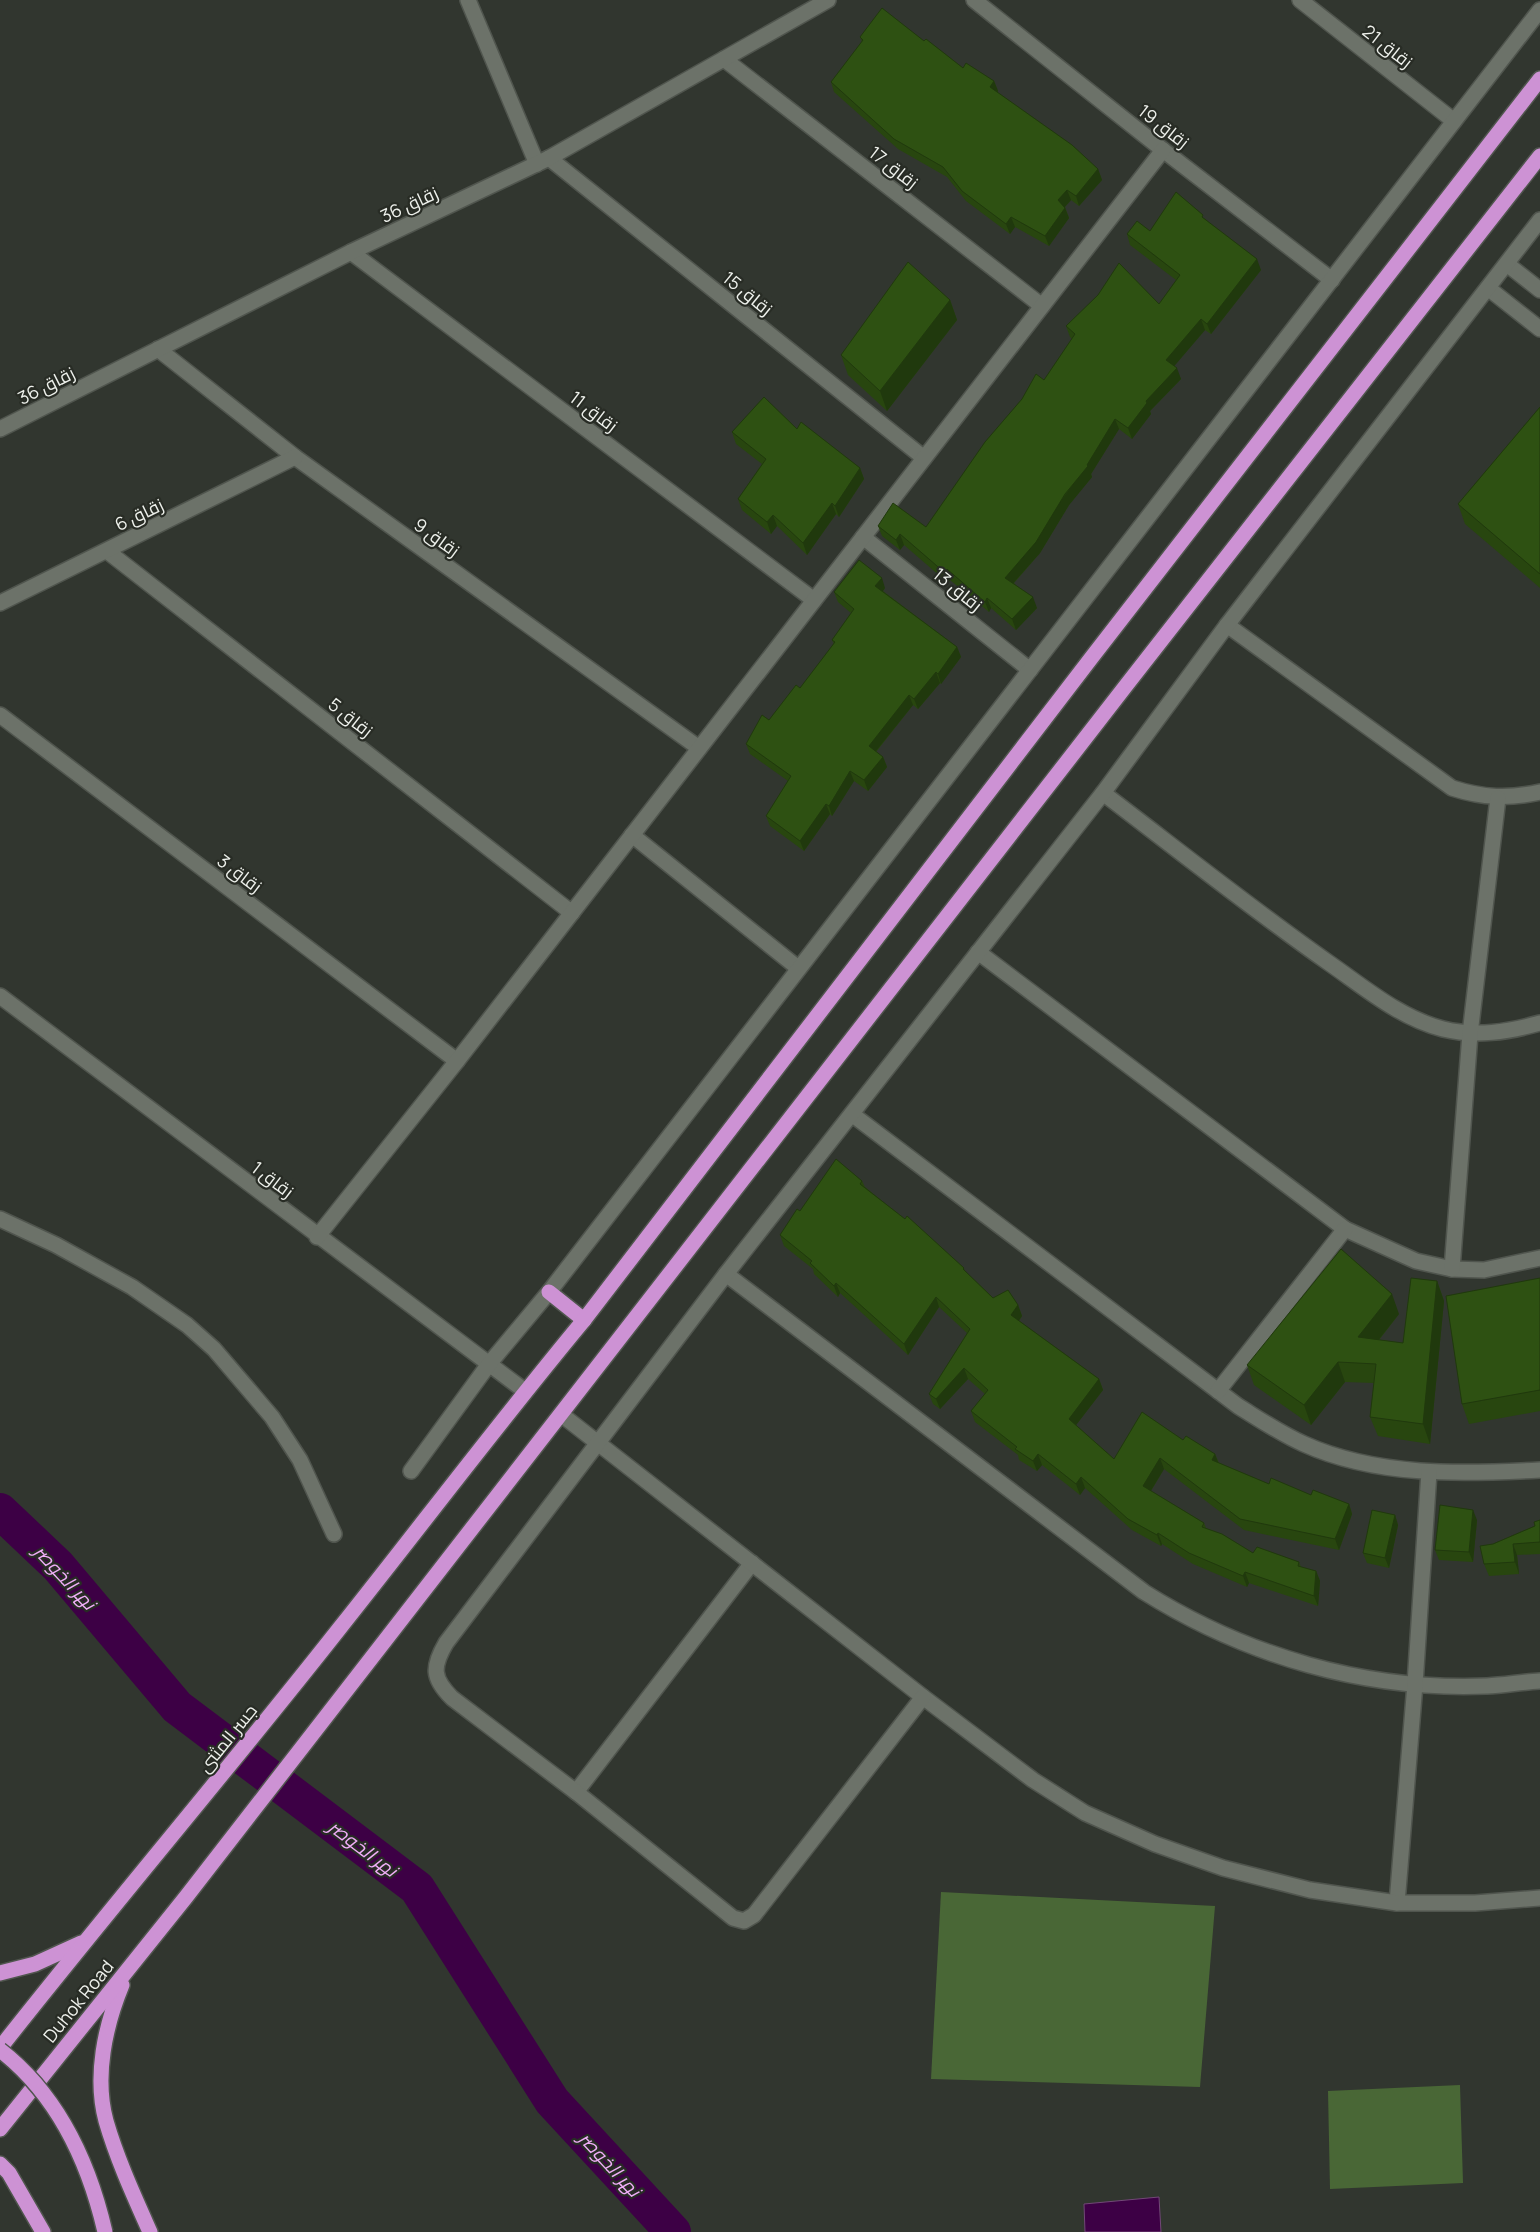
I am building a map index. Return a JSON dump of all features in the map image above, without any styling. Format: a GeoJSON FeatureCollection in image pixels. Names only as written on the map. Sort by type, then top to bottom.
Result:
{"type":"FeatureCollection","features":[{"type":"Feature","properties":{"kind":"highway","name":"جسر المثنى"},"geometry":{"type":"LineString","coordinates":[[143,1871],[339,1630],[525,1391],[584,1320],[1098,650],[1540,79]]}},
{"type":"Feature","properties":{"kind":"highway"},"geometry":{"type":"LineString","coordinates":[[562,1415],[1122,691],[1540,156]]}},
{"type":"Feature","properties":{"kind":"highway"},"geometry":{"type":"LineString","coordinates":[[549,1292],[584,1320]]}},
{"type":"Feature","properties":{"kind":"highway","name":"Duhok Road"},"geometry":{"type":"LineString","coordinates":[[0,2129],[186,1897],[562,1415]]}},
{"type":"Feature","properties":{"kind":"highway","name":"Duhok Road"},"geometry":{"type":"LineString","coordinates":[[0,2049],[143,1871]]}},
{"type":"Feature","properties":{"kind":"highway"},"geometry":{"type":"LineString","coordinates":[[0,1973],[34,1964],[85,1941]]}},
{"type":"Feature","properties":{"kind":"highway"},"geometry":{"type":"LineString","coordinates":[[128,1970],[110,2015],[104,2039],[103,2094],[106,2120],[150,2232]]}},
{"type":"Feature","properties":{"kind":"highway"},"geometry":{"type":"LineString","coordinates":[[0,2049],[37,2086],[62,2120],[85,2165],[97,2197],[105,2232]]}},
{"type":"Feature","properties":{"kind":"highway"},"geometry":{"type":"LineString","coordinates":[[0,2164],[8,2173],[43,2232]]}},
{"type":"Feature","properties":{"kind":"street"},"geometry":{"type":"LineString","coordinates":[[468,0],[543,161]]}},
{"type":"Feature","properties":{"kind":"street","name":"زقاق 36"},"geometry":{"type":"LineString","coordinates":[[0,429],[352,252],[543,161],[828,0]]}},
{"type":"Feature","properties":{"kind":"street","name":"زقاق 19"},"geometry":{"type":"LineString","coordinates":[[974,0],[1163,150],[1332,280]]}},
{"type":"Feature","properties":{"kind":"street","name":"زقاق 21"},"geometry":{"type":"LineString","coordinates":[[1300,0],[1454,121]]}},
{"type":"Feature","properties":{"kind":"street"},"geometry":{"type":"LineString","coordinates":[[411,1471],[489,1364],[549,1292],[1540,10]]}},
{"type":"Feature","properties":{"kind":"street","name":"زقاق 17"},"geometry":{"type":"LineString","coordinates":[[724,59],[1042,306]]}},
{"type":"Feature","properties":{"kind":"street"},"geometry":{"type":"LineString","coordinates":[[318,1237],[457,1062],[1163,150]]}},
{"type":"Feature","properties":{"kind":"street","name":"زقاق 15"},"geometry":{"type":"LineString","coordinates":[[543,161],[924,458]]}},
{"type":"Feature","properties":{"kind":"street"},"geometry":{"type":"LineString","coordinates":[[923,1697],[754,1915],[744,1921],[733,1918],[576,1792],[452,1698],[440,1686],[435,1672],[437,1658],[446,1643],[597,1442],[726,1274],[1103,793],[1227,625],[1540,220]]}},
{"type":"Feature","properties":{"kind":"street","name":"زقاق 11"},"geometry":{"type":"LineString","coordinates":[[352,252],[814,600]]}},
{"type":"Feature","properties":{"kind":"street"},"geometry":{"type":"LineString","coordinates":[[1507,264],[1540,290]]}},
{"type":"Feature","properties":{"kind":"street"},"geometry":{"type":"LineString","coordinates":[[1488,288],[1540,329]]}},
{"type":"Feature","properties":{"kind":"street","name":"زقاق 9"},"geometry":{"type":"LineString","coordinates":[[158,349],[295,458],[699,748]]}},
{"type":"Feature","properties":{"kind":"street","name":"زقاق 6"},"geometry":{"type":"LineString","coordinates":[[0,603],[295,458]]}},
{"type":"Feature","properties":{"kind":"street","name":"زقاق 13"},"geometry":{"type":"LineString","coordinates":[[863,536],[1030,670]]}},
{"type":"Feature","properties":{"kind":"street","name":"زقاق 5"},"geometry":{"type":"LineString","coordinates":[[107,551],[572,913]]}},
{"type":"Feature","properties":{"kind":"street"},"geometry":{"type":"LineString","coordinates":[[1227,625],[1452,788],[1475,796],[1498,798],[1518,797],[1540,792]]}},
{"type":"Feature","properties":{"kind":"street","name":"زقاق 3"},"geometry":{"type":"LineString","coordinates":[[0,715],[457,1062]]}},
{"type":"Feature","properties":{"kind":"street"},"geometry":{"type":"LineString","coordinates":[[1103,793],[1283,931],[1388,1005],[1415,1019],[1442,1028],[1470,1034],[1518,1029],[1540,1023]]}},
{"type":"Feature","properties":{"kind":"street"},"geometry":{"type":"LineString","coordinates":[[1452,1269],[1470,1034],[1498,798]]}},
{"type":"Feature","properties":{"kind":"street"},"geometry":{"type":"LineString","coordinates":[[632,836],[798,968]]}},
{"type":"Feature","properties":{"kind":"street"},"geometry":{"type":"LineString","coordinates":[[978,952],[1344,1229],[1416,1262],[1452,1269],[1484,1270],[1540,1258]]}},
{"type":"Feature","properties":{"kind":"street","name":"زقاق 1"},"geometry":{"type":"LineString","coordinates":[[0,996],[525,1391]]}},
{"type":"Feature","properties":{"kind":"street"},"geometry":{"type":"LineString","coordinates":[[853,1114],[1218,1391],[1272,1428],[1305,1444],[1392,1468],[1429,1472],[1490,1473],[1540,1470]]}},
{"type":"Feature","properties":{"kind":"street"},"geometry":{"type":"LineString","coordinates":[[0,1219],[56,1245],[132,1287],[186,1325],[214,1349],[272,1417],[300,1460],[334,1534]]}},
{"type":"Feature","properties":{"kind":"street"},"geometry":{"type":"LineString","coordinates":[[1218,1391],[1344,1229]]}},
{"type":"Feature","properties":{"kind":"street"},"geometry":{"type":"LineString","coordinates":[[726,1274],[1144,1592],[1180,1615],[1213,1631],[1279,1656],[1346,1674],[1415,1684],[1487,1686],[1540,1681]]}},
{"type":"Feature","properties":{"kind":"street"},"geometry":{"type":"LineString","coordinates":[[562,1415],[923,1697],[1041,1785],[1085,1813],[1155,1844],[1223,1868],[1310,1890],[1397,1903],[1476,1903],[1540,1898]]}},
{"type":"Feature","properties":{"kind":"street"},"geometry":{"type":"LineString","coordinates":[[1397,1903],[1415,1684],[1429,1472]]}},
{"type":"Feature","properties":{"kind":"street"},"geometry":{"type":"LineString","coordinates":[[576,1792],[752,1563]]}},
{"type":"Feature","properties":{"kind":"green space"},"geometry":{"type":"Polygon","coordinates":[[[941,1892],[1215,1906],[1200,2087],[931,2079],[941,1892]]]}},
{"type":"Feature","properties":{"kind":"green space"},"geometry":{"type":"Polygon","coordinates":[[[1460,2085],[1463,2183],[1330,2189],[1328,2091],[1460,2085]]]}},
{"type":"Feature","properties":{"kind":"shaded area"},"geometry":{"type":"Polygon","coordinates":[[[1159,2197],[1161,2232],[1085,2232],[1084,2204],[1159,2197]]]}},
{"type":"Feature","properties":{"kind":"building"},"geometry":{"type":"Polygon","coordinates":[[[882,8],[924,41],[926,39],[963,68],[966,63],[994,81],[990,87],[1072,145],[1098,169],[1076,196],[1067,190],[1058,200],[1065,208],[1045,236],[1011,217],[1006,224],[962,191],[943,167],[894,139],[831,82],[863,40],[860,37],[882,8]]]}},
{"type":"Feature","properties":{"kind":"building"},"geometry":{"type":"Polygon","coordinates":[[[1176,192],[1203,215],[1202,217],[1257,259],[1207,324],[1201,319],[1166,360],[1177,368],[1146,401],[1147,403],[1128,428],[1115,419],[1088,466],[1065,494],[1036,542],[1005,578],[1033,597],[1012,619],[987,598],[985,602],[947,569],[944,572],[900,534],[896,540],[878,526],[893,503],[926,527],[985,442],[1022,399],[1036,374],[1044,380],[1075,334],[1066,326],[1098,295],[1119,263],[1159,304],[1180,275],[1127,234],[1137,221],[1150,231],[1176,192]]]}},
{"type":"Feature","properties":{"kind":"building"},"geometry":{"type":"Polygon","coordinates":[[[908,262],[950,300],[880,391],[841,355],[908,262]]]}},
{"type":"Feature","properties":{"kind":"building"},"geometry":{"type":"Polygon","coordinates":[[[764,397],[797,429],[801,422],[860,468],[835,506],[832,503],[803,543],[773,515],[767,522],[738,499],[766,459],[732,432],[764,397]]]}},
{"type":"Feature","properties":{"kind":"building"},"geometry":{"type":"Polygon","coordinates":[[[1540,407],[1540,574],[1458,504],[1540,407]]]}},
{"type":"Feature","properties":{"kind":"building"},"geometry":{"type":"Polygon","coordinates":[[[859,560],[882,578],[875,586],[957,647],[938,674],[936,672],[914,699],[909,695],[869,746],[883,757],[864,780],[850,771],[829,806],[826,804],[800,841],[766,816],[791,776],[746,744],[762,715],[769,720],[796,685],[800,688],[835,642],[832,640],[854,609],[834,592],[859,560]]]}},
{"type":"Feature","properties":{"kind":"building"},"geometry":{"type":"Polygon","coordinates":[[[836,1159],[862,1181],[860,1184],[905,1219],[907,1216],[964,1268],[993,1298],[1008,1290],[1018,1305],[1011,1315],[1099,1379],[1069,1419],[1114,1459],[1142,1412],[1183,1440],[1186,1436],[1215,1454],[1212,1460],[1269,1484],[1271,1478],[1311,1495],[1313,1490],[1349,1504],[1335,1539],[1240,1519],[1160,1458],[1143,1486],[1204,1523],[1202,1527],[1222,1534],[1253,1553],[1257,1547],[1299,1562],[1298,1566],[1316,1571],[1314,1596],[1245,1572],[1243,1576],[1189,1553],[1158,1533],[1157,1535],[1128,1519],[1081,1477],[1076,1484],[1038,1454],[1033,1461],[1015,1449],[1017,1447],[971,1411],[988,1390],[964,1368],[936,1399],[929,1394],[970,1329],[936,1297],[904,1344],[836,1283],[834,1286],[810,1263],[812,1261],[780,1235],[797,1209],[800,1211],[836,1159]]]}},
{"type":"Feature","properties":{"kind":"building"},"geometry":{"type":"Polygon","coordinates":[[[1341,1249],[1392,1294],[1358,1337],[1403,1343],[1411,1278],[1437,1281],[1423,1424],[1370,1417],[1376,1364],[1338,1362],[1304,1405],[1247,1365],[1341,1249]]]}},
{"type":"Feature","properties":{"kind":"building"},"geometry":{"type":"Polygon","coordinates":[[[1540,1278],[1540,1390],[1462,1404],[1446,1296],[1540,1278]]]}},
{"type":"Feature","properties":{"kind":"building"},"geometry":{"type":"Polygon","coordinates":[[[1440,1505],[1473,1510],[1469,1552],[1435,1550],[1440,1505]]]}},
{"type":"Feature","properties":{"kind":"building"},"geometry":{"type":"Polygon","coordinates":[[[1372,1510],[1395,1515],[1385,1558],[1363,1553],[1372,1510]]]}},
{"type":"Feature","properties":{"kind":"building"},"geometry":{"type":"Polygon","coordinates":[[[1540,1520],[1540,1542],[1513,1544],[1515,1562],[1484,1564],[1480,1546],[1493,1544],[1535,1526],[1534,1522],[1540,1520]]]}},
{"type":"Feature","properties":{"kind":"waterway","name":"نهر الخوصر"},"geometry":{"type":"LineString","coordinates":[[0,1511],[58,1566],[177,1707],[417,1888],[552,2101],[673,2232]]}}]}
